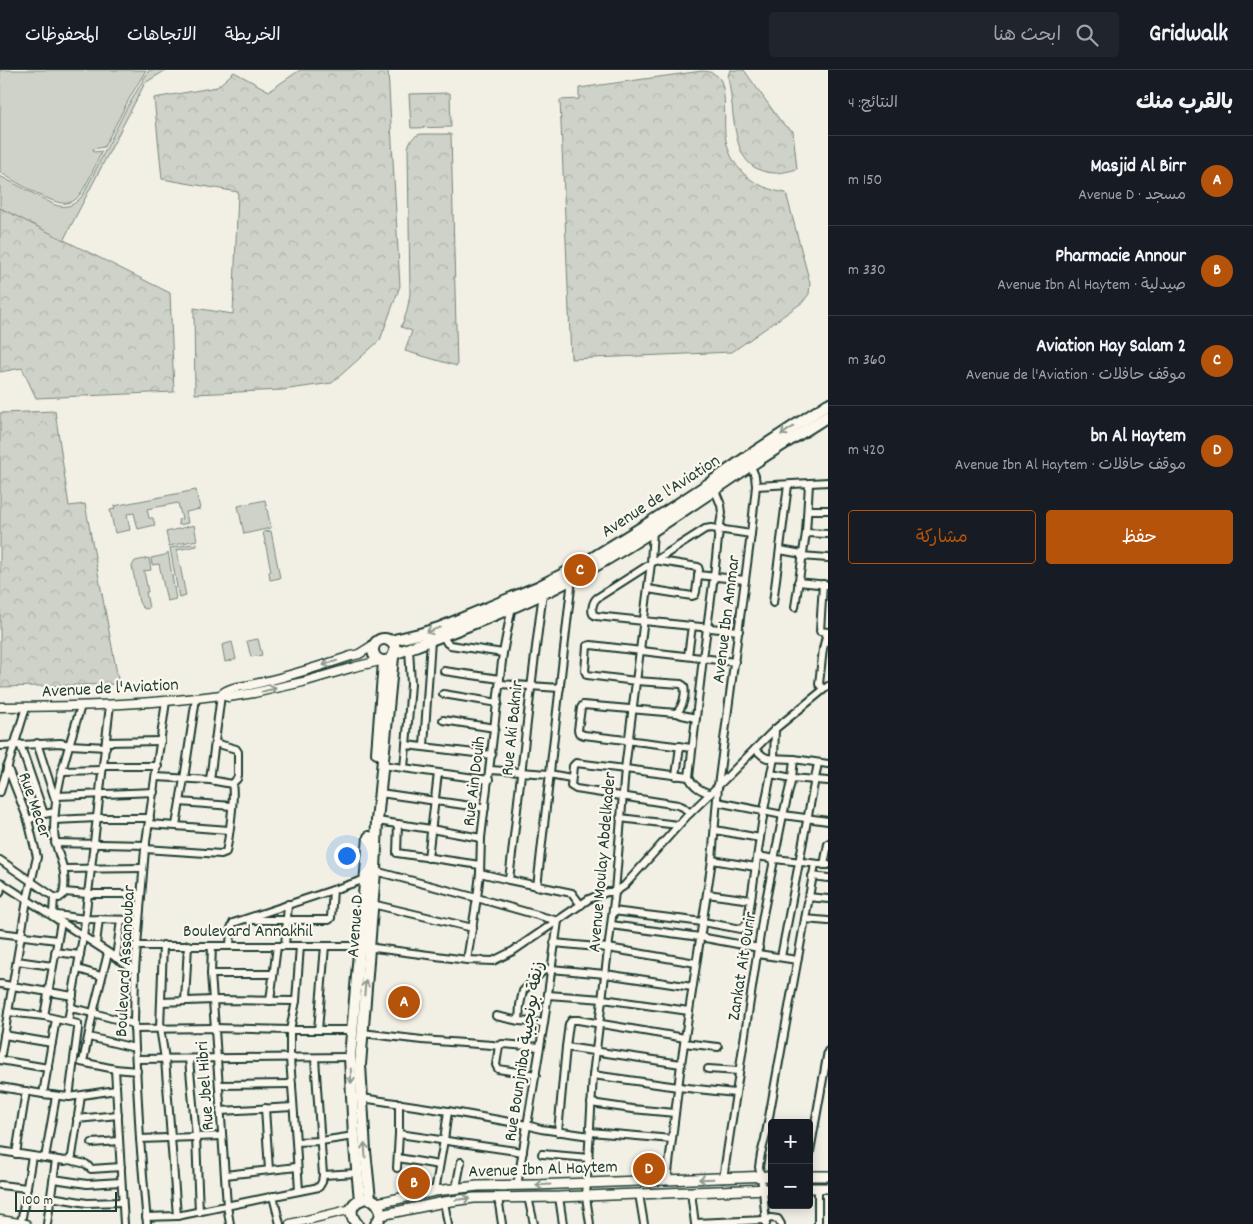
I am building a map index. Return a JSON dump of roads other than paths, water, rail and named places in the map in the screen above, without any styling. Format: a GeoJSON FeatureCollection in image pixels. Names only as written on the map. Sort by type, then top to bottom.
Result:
{"type":"FeatureCollection","features":[{"type":"Feature","properties":{"kind":"main road","name":"Avenue de l'Aviation"},"geometry":{"type":"LineString","coordinates":[[388,658],[543,593],[602,562],[653,530],[828,404]]}},
{"type":"Feature","properties":{"kind":"main road","name":"Avenue de l'Aviation"},"geometry":{"type":"LineString","coordinates":[[749,461],[828,416]]}},
{"type":"Feature","properties":{"kind":"main road","name":"Avenue de l'Aviation"},"geometry":{"type":"LineString","coordinates":[[390,641],[415,636],[439,628],[540,586],[597,555],[713,486]]}},
{"type":"Feature","properties":{"kind":"main road"},"geometry":{"type":"LineString","coordinates":[[384,639],[390,641],[394,647],[388,658],[374,657],[372,650],[374,644],[384,639]]}},
{"type":"Feature","properties":{"kind":"main road","name":"Avenue D"},"geometry":{"type":"LineString","coordinates":[[364,946],[372,904],[375,871],[388,658]]}},
{"type":"Feature","properties":{"kind":"main road","name":"Avenue D"},"geometry":{"type":"LineString","coordinates":[[369,1200],[357,1032],[364,946],[366,879],[388,658]]}},
{"type":"Feature","properties":{"kind":"main road","name":"Avenue D"},"geometry":{"type":"LineString","coordinates":[[357,1032],[350,1057],[354,1136],[357,1173],[369,1200]]}},
{"type":"Feature","properties":{"kind":"main road","name":"Avenue Ibn Al Haytem"},"geometry":{"type":"LineString","coordinates":[[369,1200],[478,1186],[667,1181],[768,1176]]}},
{"type":"Feature","properties":{"kind":"main road"},"geometry":{"type":"LineString","coordinates":[[813,1176],[828,1176]]}},
{"type":"Feature","properties":{"kind":"main road"},"geometry":{"type":"LineString","coordinates":[[814,1188],[828,1188]]}},
{"type":"Feature","properties":{"kind":"main road","name":"Avenue Ibn Al Haytem"},"geometry":{"type":"LineString","coordinates":[[378,1220],[444,1202],[467,1199],[586,1197],[768,1189]]}},
{"type":"Feature","properties":{"kind":"main road"},"geometry":{"type":"LineString","coordinates":[[353,1223],[352,1209],[356,1202],[369,1200],[379,1207],[378,1220]]}},
{"type":"Feature","properties":{"kind":"street","name":"Avenue Ibn Ammar"},"geometry":{"type":"LineString","coordinates":[[667,1181],[674,1113],[712,860],[718,786],[751,534],[756,486],[755,476],[749,461]]}},
{"type":"Feature","properties":{"kind":"street"},"geometry":{"type":"LineString","coordinates":[[756,486],[828,482]]}},
{"type":"Feature","properties":{"kind":"street"},"geometry":{"type":"LineString","coordinates":[[795,607],[806,533],[809,484]]}},
{"type":"Feature","properties":{"kind":"street"},"geometry":{"type":"LineString","coordinates":[[773,603],[788,485]]}},
{"type":"Feature","properties":{"kind":"street"},"geometry":{"type":"LineString","coordinates":[[710,794],[697,788],[691,783],[689,777],[722,514],[722,508],[713,486]]}},
{"type":"Feature","properties":{"kind":"street"},"geometry":{"type":"LineString","coordinates":[[808,510],[828,510]]}},
{"type":"Feature","properties":{"kind":"street"},"geometry":{"type":"LineString","coordinates":[[739,631],[594,615],[592,612],[597,598],[705,529],[711,528],[751,534]]}},
{"type":"Feature","properties":{"kind":"street","name":"Avenue Moulay Abdelkader"},"geometry":{"type":"LineString","coordinates":[[590,1224],[586,1183],[593,1075],[615,892],[625,768],[639,651],[653,562],[653,530]]}},
{"type":"Feature","properties":{"kind":"street"},"geometry":{"type":"LineString","coordinates":[[806,533],[828,534]]}},
{"type":"Feature","properties":{"kind":"street"},"geometry":{"type":"LineString","coordinates":[[780,550],[828,558]]}},
{"type":"Feature","properties":{"kind":"street"},"geometry":{"type":"LineString","coordinates":[[648,589],[690,596],[696,594],[698,568],[696,566],[653,562]]}},
{"type":"Feature","properties":{"kind":"street"},"geometry":{"type":"LineString","coordinates":[[698,575],[745,580]]}},
{"type":"Feature","properties":{"kind":"street"},"geometry":{"type":"LineString","coordinates":[[537,887],[572,579]]}},
{"type":"Feature","properties":{"kind":"street"},"geometry":{"type":"LineString","coordinates":[[615,892],[630,880],[678,825],[775,729],[826,688],[819,684],[827,632],[820,631],[825,584],[798,582]]}},
{"type":"Feature","properties":{"kind":"street","name":"Rue Aki Baknir"},"geometry":{"type":"LineString","coordinates":[[509,880],[530,686],[543,593]]}},
{"type":"Feature","properties":{"kind":"street","name":"Rue Ain Douih"},"geometry":{"type":"LineString","coordinates":[[467,960],[480,873],[481,838],[503,653],[512,606]]}},
{"type":"Feature","properties":{"kind":"street"},"geometry":{"type":"LineString","coordinates":[[688,656],[692,626]]}},
{"type":"Feature","properties":{"kind":"street"},"geometry":{"type":"LineString","coordinates":[[443,636],[447,644],[450,645],[503,653]]}},
{"type":"Feature","properties":{"kind":"street"},"geometry":{"type":"LineString","coordinates":[[424,746],[431,640]]}},
{"type":"Feature","properties":{"kind":"street","name":"Avenue de l'Aviation"},"geometry":{"type":"LineString","coordinates":[[221,695],[226,690],[290,675],[359,654],[374,644]]}},
{"type":"Feature","properties":{"kind":"street"},"geometry":{"type":"LineString","coordinates":[[677,713],[682,705],[684,686],[587,675],[585,671],[588,645],[735,662]]}},
{"type":"Feature","properties":{"kind":"street"},"geometry":{"type":"LineString","coordinates":[[404,768],[411,684],[409,648]]}},
{"type":"Feature","properties":{"kind":"street","name":"Avenue de l'Aviation"},"geometry":{"type":"LineString","coordinates":[[0,707],[110,705],[221,695],[228,697],[303,682],[388,658]]}},
{"type":"Feature","properties":{"kind":"street"},"geometry":{"type":"LineString","coordinates":[[444,670],[530,686],[560,688]]}},
{"type":"Feature","properties":{"kind":"street"},"geometry":{"type":"LineString","coordinates":[[443,694],[498,703]]}},
{"type":"Feature","properties":{"kind":"street"},"geometry":{"type":"LineString","coordinates":[[210,780],[221,695]]}},
{"type":"Feature","properties":{"kind":"street"},"geometry":{"type":"LineString","coordinates":[[176,825],[196,698]]}},
{"type":"Feature","properties":{"kind":"street","name":"Boulevard Assanoubar"},"geometry":{"type":"LineString","coordinates":[[147,1220],[135,1048],[135,970],[145,847],[166,701]]}},
{"type":"Feature","properties":{"kind":"street"},"geometry":{"type":"LineString","coordinates":[[68,1021],[83,937],[110,705]]}},
{"type":"Feature","properties":{"kind":"street"},"geometry":{"type":"LineString","coordinates":[[692,748],[584,735],[578,730],[581,708],[584,705],[677,713],[682,716],[696,718]]}},
{"type":"Feature","properties":{"kind":"street"},"geometry":{"type":"LineString","coordinates":[[0,860],[54,897],[61,897],[64,892],[64,869],[55,842],[56,798],[81,706]]}},
{"type":"Feature","properties":{"kind":"street"},"geometry":{"type":"LineString","coordinates":[[0,792],[7,766],[17,745],[26,707]]}},
{"type":"Feature","properties":{"kind":"street"},"geometry":{"type":"LineString","coordinates":[[443,720],[495,728]]}},
{"type":"Feature","properties":{"kind":"street"},"geometry":{"type":"LineString","coordinates":[[613,911],[703,922],[742,929],[746,925],[774,758],[775,729]]}},
{"type":"Feature","properties":{"kind":"street"},"geometry":{"type":"LineString","coordinates":[[0,746],[60,742],[70,745],[106,745],[161,742]]}},
{"type":"Feature","properties":{"kind":"street"},"geometry":{"type":"LineString","coordinates":[[37,743],[56,798]]}},
{"type":"Feature","properties":{"kind":"street"},"geometry":{"type":"LineString","coordinates":[[215,743],[236,748],[238,752],[238,776],[232,784]]}},
{"type":"Feature","properties":{"kind":"street"},"geometry":{"type":"LineString","coordinates":[[17,745],[44,814]]}},
{"type":"Feature","properties":{"kind":"street"},"geometry":{"type":"LineString","coordinates":[[406,745],[492,755]]}},
{"type":"Feature","properties":{"kind":"street"},"geometry":{"type":"LineString","coordinates":[[676,776],[680,746]]}},
{"type":"Feature","properties":{"kind":"street"},"geometry":{"type":"LineString","coordinates":[[755,749],[767,758],[794,759],[828,764]]}},
{"type":"Feature","properties":{"kind":"street","name":"Zankat Ait Ourir"},"geometry":{"type":"LineString","coordinates":[[722,1179],[763,916],[792,778],[794,759]]}},
{"type":"Feature","properties":{"kind":"street"},"geometry":{"type":"LineString","coordinates":[[689,777],[578,763],[574,765],[571,786],[574,789],[678,805],[690,813]]}},
{"type":"Feature","properties":{"kind":"street"},"geometry":{"type":"LineString","coordinates":[[781,957],[818,763]]}},
{"type":"Feature","properties":{"kind":"street"},"geometry":{"type":"LineString","coordinates":[[382,765],[488,780]]}},
{"type":"Feature","properties":{"kind":"street","name":"Rue Mecer"},"geometry":{"type":"LineString","coordinates":[[0,1060],[27,900],[37,857],[28,820],[7,766]]}},
{"type":"Feature","properties":{"kind":"street"},"geometry":{"type":"LineString","coordinates":[[63,771],[158,766]]}},
{"type":"Feature","properties":{"kind":"street"},"geometry":{"type":"LineString","coordinates":[[490,770],[549,774],[571,778]]}},
{"type":"Feature","properties":{"kind":"street"},"geometry":{"type":"LineString","coordinates":[[428,858],[438,773]]}},
{"type":"Feature","properties":{"kind":"street"},"geometry":{"type":"LineString","coordinates":[[771,774],[828,781]]}},
{"type":"Feature","properties":{"kind":"street"},"geometry":{"type":"LineString","coordinates":[[156,777],[210,780],[232,784]]}},
{"type":"Feature","properties":{"kind":"street"},"geometry":{"type":"LineString","coordinates":[[55,842],[223,854],[226,851],[229,830],[232,784]]}},
{"type":"Feature","properties":{"kind":"street"},"geometry":{"type":"LineString","coordinates":[[56,798],[154,792]]}},
{"type":"Feature","properties":{"kind":"street"},"geometry":{"type":"LineString","coordinates":[[380,793],[485,808]]}},
{"type":"Feature","properties":{"kind":"street"},"geometry":{"type":"LineString","coordinates":[[180,802],[232,806]]}},
{"type":"Feature","properties":{"kind":"street"},"geometry":{"type":"LineString","coordinates":[[717,802],[783,815],[828,821]]}},
{"type":"Feature","properties":{"kind":"street"},"geometry":{"type":"LineString","coordinates":[[28,820],[55,812]]}},
{"type":"Feature","properties":{"kind":"street"},"geometry":{"type":"LineString","coordinates":[[55,820],[97,818],[149,821],[229,830]]}},
{"type":"Feature","properties":{"kind":"street"},"geometry":{"type":"LineString","coordinates":[[620,818],[678,825]]}},
{"type":"Feature","properties":{"kind":"street"},"geometry":{"type":"LineString","coordinates":[[377,822],[481,838]]}},
{"type":"Feature","properties":{"kind":"street"},"geometry":{"type":"LineString","coordinates":[[398,824],[396,853],[480,865]]}},
{"type":"Feature","properties":{"kind":"street"},"geometry":{"type":"LineString","coordinates":[[715,830],[760,838]]}},
{"type":"Feature","properties":{"kind":"street"},"geometry":{"type":"LineString","coordinates":[[758,856],[826,865],[828,844]]}},
{"type":"Feature","properties":{"kind":"street"},"geometry":{"type":"LineString","coordinates":[[712,860],[756,867]]}},
{"type":"Feature","properties":{"kind":"street"},"geometry":{"type":"LineString","coordinates":[[771,1119],[804,919],[815,864]]}},
{"type":"Feature","properties":{"kind":"street"},"geometry":{"type":"LineString","coordinates":[[64,869],[143,868]]}},
{"type":"Feature","properties":{"kind":"street"},"geometry":{"type":"LineString","coordinates":[[375,871],[558,921]]}},
{"type":"Feature","properties":{"kind":"street"},"geometry":{"type":"LineString","coordinates":[[480,873],[537,887],[572,893],[581,905]]}},
{"type":"Feature","properties":{"kind":"street"},"geometry":{"type":"LineString","coordinates":[[812,876],[828,878]]}},
{"type":"Feature","properties":{"kind":"street"},"geometry":{"type":"LineString","coordinates":[[246,920],[288,904],[366,879]]}},
{"type":"Feature","properties":{"kind":"street"},"geometry":{"type":"LineString","coordinates":[[0,893],[1,883],[135,970]]}},
{"type":"Feature","properties":{"kind":"street"},"geometry":{"type":"LineString","coordinates":[[230,946],[232,925],[235,922],[246,920],[330,920],[333,890]]}},
{"type":"Feature","properties":{"kind":"street"},"geometry":{"type":"LineString","coordinates":[[64,892],[141,894]]}},
{"type":"Feature","properties":{"kind":"street","name":"Boulevard Annakhil"},"geometry":{"type":"LineString","coordinates":[[136,946],[364,946],[467,960],[493,961],[513,951],[589,899],[607,892],[615,892]]}},
{"type":"Feature","properties":{"kind":"street"},"geometry":{"type":"LineString","coordinates":[[707,894],[751,900]]}},
{"type":"Feature","properties":{"kind":"street"},"geometry":{"type":"LineString","coordinates":[[50,914],[54,897]]}},
{"type":"Feature","properties":{"kind":"street"},"geometry":{"type":"LineString","coordinates":[[808,897],[828,899]]}},
{"type":"Feature","properties":{"kind":"street"},"geometry":{"type":"LineString","coordinates":[[270,1001],[273,974],[287,920],[288,904]]}},
{"type":"Feature","properties":{"kind":"street"},"geometry":{"type":"LineString","coordinates":[[372,904],[473,928]]}},
{"type":"Feature","properties":{"kind":"street"},"geometry":{"type":"LineString","coordinates":[[50,914],[85,919],[139,920]]}},
{"type":"Feature","properties":{"kind":"street"},"geometry":{"type":"LineString","coordinates":[[96,944],[99,919]]}},
{"type":"Feature","properties":{"kind":"street"},"geometry":{"type":"LineString","coordinates":[[804,919],[828,921]]}},
{"type":"Feature","properties":{"kind":"street"},"geometry":{"type":"LineString","coordinates":[[116,958],[121,920]]}},
{"type":"Feature","properties":{"kind":"street","name":"Rue Bounjniba زنقة بونجيبة"},"geometry":{"type":"LineString","coordinates":[[518,1186],[558,921]]}},
{"type":"Feature","properties":{"kind":"street"},"geometry":{"type":"LineString","coordinates":[[44,1016],[61,922]]}},
{"type":"Feature","properties":{"kind":"street"},"geometry":{"type":"LineString","coordinates":[[611,925],[700,937],[797,960]]}},
{"type":"Feature","properties":{"kind":"street"},"geometry":{"type":"LineString","coordinates":[[0,933],[57,940]]}},
{"type":"Feature","properties":{"kind":"street"},"geometry":{"type":"LineString","coordinates":[[554,942],[608,948],[696,963]]}},
{"type":"Feature","properties":{"kind":"street"},"geometry":{"type":"LineString","coordinates":[[162,945],[160,1028],[165,1059],[177,1216]]}},
{"type":"Feature","properties":{"kind":"street"},"geometry":{"type":"LineString","coordinates":[[185,1001],[188,945]]}},
{"type":"Feature","properties":{"kind":"street","name":"Rue Jbel Hibri"},"geometry":{"type":"LineString","coordinates":[[212,946],[211,974],[216,1059],[230,1224]]}},
{"type":"Feature","properties":{"kind":"street"},"geometry":{"type":"LineString","coordinates":[[298,1191],[290,1030],[296,1001],[300,946]]}},
{"type":"Feature","properties":{"kind":"street"},"geometry":{"type":"LineString","coordinates":[[318,1030],[325,946]]}},
{"type":"Feature","properties":{"kind":"street"},"geometry":{"type":"LineString","coordinates":[[55,952],[80,955]]}},
{"type":"Feature","properties":{"kind":"street"},"geometry":{"type":"LineString","coordinates":[[84,1062],[101,976],[108,952]]}},
{"type":"Feature","properties":{"kind":"street"},"geometry":{"type":"LineString","coordinates":[[17,961],[52,966]]}},
{"type":"Feature","properties":{"kind":"street"},"geometry":{"type":"LineString","coordinates":[[78,970],[101,976]]}},
{"type":"Feature","properties":{"kind":"street"},"geometry":{"type":"LineString","coordinates":[[519,1021],[523,991],[544,970],[605,974],[692,987]]}},
{"type":"Feature","properties":{"kind":"street"},"geometry":{"type":"LineString","coordinates":[[211,974],[273,974]]}},
{"type":"Feature","properties":{"kind":"street"},"geometry":{"type":"LineString","coordinates":[[0,984],[73,996]]}},
{"type":"Feature","properties":{"kind":"street"},"geometry":{"type":"LineString","coordinates":[[548,995],[603,999],[690,1011]]}},
{"type":"Feature","properties":{"kind":"street"},"geometry":{"type":"LineString","coordinates":[[161,1002],[213,1000],[296,1001]]}},
{"type":"Feature","properties":{"kind":"street"},"geometry":{"type":"LineString","coordinates":[[71,1008],[134,1026],[357,1032],[422,1040],[540,1047]]}},
{"type":"Feature","properties":{"kind":"street"},"geometry":{"type":"LineString","coordinates":[[8,1012],[44,1016],[78,1024],[69,1097]]}},
{"type":"Feature","properties":{"kind":"street"},"geometry":{"type":"LineString","coordinates":[[496,1016],[519,1021],[544,1023]]}},
{"type":"Feature","properties":{"kind":"street"},"geometry":{"type":"LineString","coordinates":[[43,1094],[56,1019]]}},
{"type":"Feature","properties":{"kind":"street"},"geometry":{"type":"LineString","coordinates":[[558,1132],[566,1046],[572,1020],[718,1047]]}},
{"type":"Feature","properties":{"kind":"street"},"geometry":{"type":"LineString","coordinates":[[4,1035],[52,1043]]}},
{"type":"Feature","properties":{"kind":"street"},"geometry":{"type":"LineString","coordinates":[[89,1037],[135,1048]]}},
{"type":"Feature","properties":{"kind":"street"},"geometry":{"type":"LineString","coordinates":[[499,1046],[496,1064],[498,1069],[536,1075]]}},
{"type":"Feature","properties":{"kind":"street"},"geometry":{"type":"LineString","coordinates":[[566,1046],[681,1064]]}},
{"type":"Feature","properties":{"kind":"street"},"geometry":{"type":"LineString","coordinates":[[813,1129],[828,1051]]}},
{"type":"Feature","properties":{"kind":"street"},"geometry":{"type":"LineString","coordinates":[[136,1059],[350,1057]]}},
{"type":"Feature","properties":{"kind":"street"},"geometry":{"type":"LineString","coordinates":[[147,1220],[200,1212],[319,1187],[323,1175],[315,1058]]}},
{"type":"Feature","properties":{"kind":"street"},"geometry":{"type":"LineString","coordinates":[[189,1059],[200,1212]]}},
{"type":"Feature","properties":{"kind":"street"},"geometry":{"type":"LineString","coordinates":[[0,1060],[48,1068]]}},
{"type":"Feature","properties":{"kind":"street"},"geometry":{"type":"LineString","coordinates":[[74,1061],[137,1071]]}},
{"type":"Feature","properties":{"kind":"street"},"geometry":{"type":"LineString","coordinates":[[115,1069],[124,1224]]}},
{"type":"Feature","properties":{"kind":"street"},"geometry":{"type":"LineString","coordinates":[[708,1069],[739,1071]]}},
{"type":"Feature","properties":{"kind":"street"},"geometry":{"type":"LineString","coordinates":[[593,1075],[736,1093]]}},
{"type":"Feature","properties":{"kind":"street"},"geometry":{"type":"LineString","coordinates":[[219,1084],[292,1084]]}},
{"type":"Feature","properties":{"kind":"street"},"geometry":{"type":"LineString","coordinates":[[0,1087],[69,1097],[116,1090]]}},
{"type":"Feature","properties":{"kind":"street"},"geometry":{"type":"LineString","coordinates":[[16,1154],[26,1091]]}},
{"type":"Feature","properties":{"kind":"street"},"geometry":{"type":"LineString","coordinates":[[45,1158],[56,1096]]}},
{"type":"Feature","properties":{"kind":"street"},"geometry":{"type":"LineString","coordinates":[[69,1160],[72,1156],[81,1096]]}},
{"type":"Feature","properties":{"kind":"street"},"geometry":{"type":"LineString","coordinates":[[362,1098],[448,1111],[558,1132],[672,1139]]}},
{"type":"Feature","properties":{"kind":"street"},"geometry":{"type":"LineString","coordinates":[[396,1168],[398,1158],[399,1103]]}},
{"type":"Feature","properties":{"kind":"street"},"geometry":{"type":"LineString","coordinates":[[591,1103],[674,1113]]}},
{"type":"Feature","properties":{"kind":"street"},"geometry":{"type":"LineString","coordinates":[[220,1110],[293,1107]]}},
{"type":"Feature","properties":{"kind":"street"},"geometry":{"type":"LineString","coordinates":[[265,1108],[270,1170]]}},
{"type":"Feature","properties":{"kind":"street"},"geometry":{"type":"LineString","coordinates":[[435,1191],[448,1111]]}},
{"type":"Feature","properties":{"kind":"street"},"geometry":{"type":"LineString","coordinates":[[77,1119],[118,1116]]}},
{"type":"Feature","properties":{"kind":"street"},"geometry":{"type":"LineString","coordinates":[[399,1134],[523,1152]]}},
{"type":"Feature","properties":{"kind":"street"},"geometry":{"type":"LineString","coordinates":[[140,1139],[222,1136]]}},
{"type":"Feature","properties":{"kind":"street"},"geometry":{"type":"LineString","coordinates":[[296,1142],[321,1141],[354,1136]]}},
{"type":"Feature","properties":{"kind":"street"},"geometry":{"type":"LineString","coordinates":[[766,1222],[768,1189],[760,1176],[759,1170],[760,1161],[768,1139]]}},
{"type":"Feature","properties":{"kind":"street"},"geometry":{"type":"LineString","coordinates":[[92,1143],[119,1142]]}},
{"type":"Feature","properties":{"kind":"street"},"geometry":{"type":"LineString","coordinates":[[0,1151],[56,1160],[69,1160],[86,1164],[91,1169],[120,1167]]}},
{"type":"Feature","properties":{"kind":"street"},"geometry":{"type":"LineString","coordinates":[[542,1154],[588,1158]]}},
{"type":"Feature","properties":{"kind":"street"},"geometry":{"type":"LineString","coordinates":[[21,1223],[32,1156]]}},
{"type":"Feature","properties":{"kind":"street"},"geometry":{"type":"LineString","coordinates":[[398,1158],[439,1165]]}},
{"type":"Feature","properties":{"kind":"street"},"geometry":{"type":"LineString","coordinates":[[47,1224],[56,1160]]}},
{"type":"Feature","properties":{"kind":"street"},"geometry":{"type":"LineString","coordinates":[[456,1188],[461,1162]]}},
{"type":"Feature","properties":{"kind":"street"},"geometry":{"type":"LineString","coordinates":[[225,1174],[298,1167]]}},
{"type":"Feature","properties":{"kind":"street"},"geometry":{"type":"LineString","coordinates":[[323,1175],[357,1173]]}},
{"type":"Feature","properties":{"kind":"street"},"geometry":{"type":"LineString","coordinates":[[54,1180],[87,1184],[121,1182]]}},
{"type":"Feature","properties":{"kind":"street"},"geometry":{"type":"LineString","coordinates":[[0,1185],[27,1188]]}},
{"type":"Feature","properties":{"kind":"street"},"geometry":{"type":"LineString","coordinates":[[814,1188],[818,1224]]}},
{"type":"Feature","properties":{"kind":"street"},"geometry":{"type":"LineString","coordinates":[[691,1192],[695,1223],[766,1222],[771,1218],[776,1218],[781,1224]]}},
{"type":"Feature","properties":{"kind":"street"},"geometry":{"type":"LineString","coordinates":[[639,1194],[644,1224]]}},
{"type":"Feature","properties":{"kind":"street"},"geometry":{"type":"LineString","coordinates":[[273,1196],[280,1224]]}},
{"type":"Feature","properties":{"kind":"street"},"geometry":{"type":"LineString","coordinates":[[51,1197],[87,1203],[122,1202]]}},
{"type":"Feature","properties":{"kind":"street"},"geometry":{"type":"LineString","coordinates":[[498,1197],[502,1224]]}},
{"type":"Feature","properties":{"kind":"street"},"geometry":{"type":"LineString","coordinates":[[559,1197],[563,1224]]}},
{"type":"Feature","properties":{"kind":"street"},"geometry":{"type":"LineString","coordinates":[[528,1198],[534,1224]]}},
{"type":"Feature","properties":{"kind":"street"},"geometry":{"type":"LineString","coordinates":[[444,1202],[448,1224]]}},
{"type":"Feature","properties":{"kind":"street"},"geometry":{"type":"LineString","coordinates":[[290,1224],[352,1209]]}},
{"type":"Feature","properties":{"kind":"street"},"geometry":{"type":"LineString","coordinates":[[0,1220],[26,1224]]}},
{"type":"Feature","properties":{"kind":"place","name":"Aviation Hay Salam 2"},"geometry":{"type":"Point","coordinates":[580,570]}},
{"type":"Feature","properties":{"kind":"place","name":"Masjid Al Birr"},"geometry":{"type":"Point","coordinates":[404,1002]}},
{"type":"Feature","properties":{"kind":"place","name":"bn Al Haytem"},"geometry":{"type":"Point","coordinates":[649,1169]}},
{"type":"Feature","properties":{"kind":"place","name":"Pharmacie Annour"},"geometry":{"type":"Point","coordinates":[414,1183]}}]}
